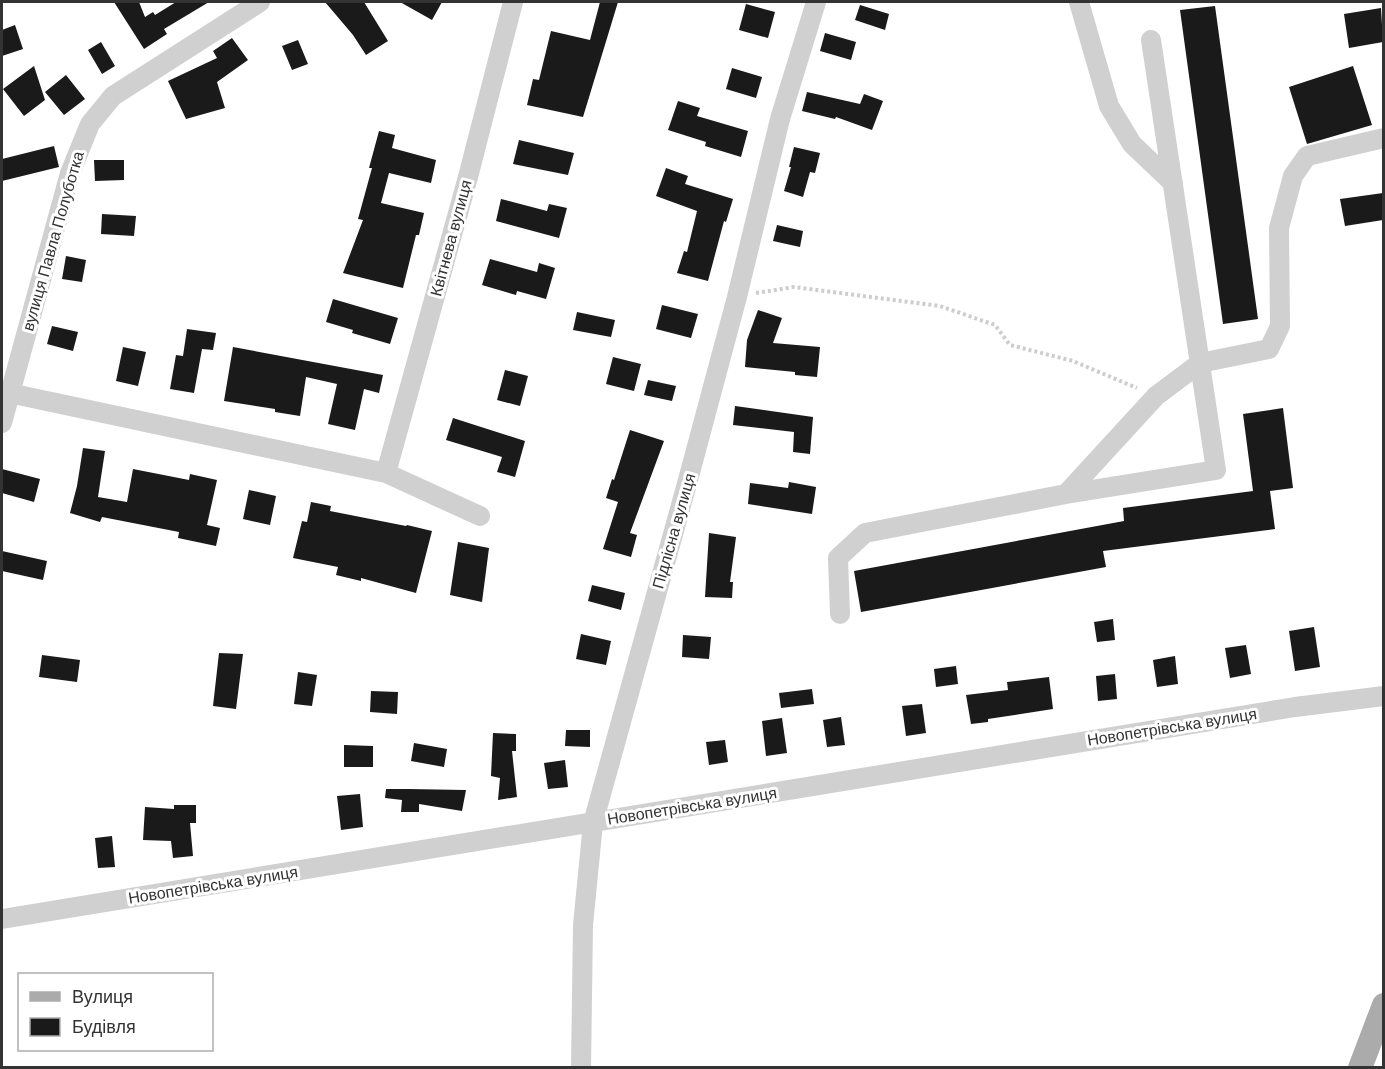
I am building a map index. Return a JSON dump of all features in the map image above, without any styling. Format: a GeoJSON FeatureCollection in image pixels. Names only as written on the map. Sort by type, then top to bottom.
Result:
{"type":"FeatureCollection","features":[{"type":"Feature","properties":{"kind":"main road"},"geometry":{"type":"LineString","coordinates":[[1360,1068],[1383,1005]]}},
{"type":"Feature","properties":{"kind":"street","name":"вулиця Павла Полуботка"},"geometry":{"type":"LineString","coordinates":[[2,423],[70,173],[90,124],[113,96],[260,2]]}},
{"type":"Feature","properties":{"kind":"street","name":"Квітнева вулиця"},"geometry":{"type":"LineString","coordinates":[[386,473],[468,177],[513,2]]}},
{"type":"Feature","properties":{"kind":"street","name":"Підлісна вулиця"},"geometry":{"type":"LineString","coordinates":[[581,1068],[583,925],[592,823],[737,297],[780,119],[816,2]]}},
{"type":"Feature","properties":{"kind":"street"},"geometry":{"type":"LineString","coordinates":[[1079,2],[1109,106],[1132,144],[1173,183]]}},
{"type":"Feature","properties":{"kind":"street"},"geometry":{"type":"LineString","coordinates":[[840,614],[838,558],[865,533],[1066,494],[1215,470],[1151,40]]}},
{"type":"Feature","properties":{"kind":"street"},"geometry":{"type":"LineString","coordinates":[[1066,494],[1156,396],[1200,363],[1269,349],[1280,326],[1279,228],[1293,176],[1307,156],[1383,138]]}},
{"type":"Feature","properties":{"kind":"street"},"geometry":{"type":"LineString","coordinates":[[9,393],[386,473],[480,516]]}},
{"type":"Feature","properties":{"kind":"street","name":"Новопетрівська вулиця"},"geometry":{"type":"LineString","coordinates":[[2,919],[1295,707],[1383,696]]}},
{"type":"Feature","properties":{"kind":"path"},"geometry":{"type":"LineString","coordinates":[[737,297],[794,286],[940,306],[995,325],[1010,345],[1073,361],[1156,396]]}},
{"type":"Feature","properties":{"kind":"building"},"geometry":{"type":"Polygon","coordinates":[[[114,2],[139,2],[145,17],[153,12],[155,15],[176,2],[209,2],[164,29],[167,34],[144,49],[114,2]]]}},
{"type":"Feature","properties":{"kind":"building"},"geometry":{"type":"Polygon","coordinates":[[[325,2],[364,2],[388,41],[366,55],[353,35],[325,2]]]}},
{"type":"Feature","properties":{"kind":"building"},"geometry":{"type":"Polygon","coordinates":[[[400,2],[442,2],[432,20],[400,2]]]}},
{"type":"Feature","properties":{"kind":"building"},"geometry":{"type":"Polygon","coordinates":[[[600,2],[618,2],[583,117],[527,105],[533,79],[539,80],[551,31],[590,40],[600,2]]]}},
{"type":"Feature","properties":{"kind":"building"},"geometry":{"type":"Polygon","coordinates":[[[746,4],[775,12],[768,38],[739,30],[746,4]]]}},
{"type":"Feature","properties":{"kind":"building"},"geometry":{"type":"Polygon","coordinates":[[[860,5],[889,14],[885,30],[855,20],[860,5]]]}},
{"type":"Feature","properties":{"kind":"building"},"geometry":{"type":"Polygon","coordinates":[[[1215,6],[1258,319],[1223,324],[1180,10],[1215,6]]]}},
{"type":"Feature","properties":{"kind":"building"},"geometry":{"type":"Polygon","coordinates":[[[1381,8],[1383,42],[1349,48],[1344,14],[1381,8]]]}},
{"type":"Feature","properties":{"kind":"building"},"geometry":{"type":"Polygon","coordinates":[[[15,25],[23,49],[2,56],[2,30],[15,25]]]}},
{"type":"Feature","properties":{"kind":"building"},"geometry":{"type":"Polygon","coordinates":[[[825,33],[856,42],[851,60],[820,51],[825,33]]]}},
{"type":"Feature","properties":{"kind":"building"},"geometry":{"type":"Polygon","coordinates":[[[232,38],[248,60],[217,82],[225,108],[186,119],[168,81],[217,58],[213,51],[232,38]]]}},
{"type":"Feature","properties":{"kind":"building"},"geometry":{"type":"Polygon","coordinates":[[[298,40],[308,64],[292,70],[282,46],[298,40]]]}},
{"type":"Feature","properties":{"kind":"building"},"geometry":{"type":"Polygon","coordinates":[[[101,42],[115,66],[102,74],[88,50],[101,42]]]}},
{"type":"Feature","properties":{"kind":"building"},"geometry":{"type":"Polygon","coordinates":[[[34,66],[45,100],[24,116],[3,89],[34,66]]]}},
{"type":"Feature","properties":{"kind":"building"},"geometry":{"type":"Polygon","coordinates":[[[1353,66],[1372,125],[1307,144],[1289,87],[1353,66]]]}},
{"type":"Feature","properties":{"kind":"building"},"geometry":{"type":"Polygon","coordinates":[[[732,68],[762,77],[756,98],[726,89],[732,68]]]}},
{"type":"Feature","properties":{"kind":"building"},"geometry":{"type":"Polygon","coordinates":[[[66,75],[85,99],[64,115],[45,92],[66,75]]]}},
{"type":"Feature","properties":{"kind":"building"},"geometry":{"type":"Polygon","coordinates":[[[807,92],[860,104],[864,94],[883,101],[872,130],[836,117],[835,119],[802,111],[807,92]]]}},
{"type":"Feature","properties":{"kind":"building"},"geometry":{"type":"Polygon","coordinates":[[[678,101],[700,108],[697,116],[748,131],[741,157],[705,146],[706,142],[668,130],[678,101]]]}},
{"type":"Feature","properties":{"kind":"building"},"geometry":{"type":"Polygon","coordinates":[[[379,131],[395,135],[392,148],[436,160],[431,183],[389,173],[381,203],[424,213],[403,288],[343,273],[363,220],[358,219],[379,131]]]}},
{"type":"Feature","properties":{"kind":"building"},"geometry":{"type":"Polygon","coordinates":[[[519,140],[574,153],[568,175],[513,164],[519,140]]]}},
{"type":"Feature","properties":{"kind":"building"},"geometry":{"type":"Polygon","coordinates":[[[54,146],[59,167],[2,181],[2,159],[54,146]]]}},
{"type":"Feature","properties":{"kind":"building"},"geometry":{"type":"Polygon","coordinates":[[[794,147],[820,153],[815,173],[810,172],[803,197],[784,191],[794,147]]]}},
{"type":"Feature","properties":{"kind":"building"},"geometry":{"type":"Polygon","coordinates":[[[94,160],[124,160],[124,180],[95,181],[94,160]]]}},
{"type":"Feature","properties":{"kind":"building"},"geometry":{"type":"Polygon","coordinates":[[[666,168],[688,176],[685,184],[733,199],[726,222],[724,221],[708,281],[677,273],[684,251],[687,252],[697,211],[656,196],[666,168]]]}},
{"type":"Feature","properties":{"kind":"building"},"geometry":{"type":"Polygon","coordinates":[[[1383,193],[1383,220],[1345,226],[1340,199],[1383,193]]]}},
{"type":"Feature","properties":{"kind":"building"},"geometry":{"type":"Polygon","coordinates":[[[501,199],[547,211],[549,204],[567,208],[559,238],[496,221],[501,199]]]}},
{"type":"Feature","properties":{"kind":"building"},"geometry":{"type":"Polygon","coordinates":[[[102,214],[136,216],[134,236],[101,234],[102,214]]]}},
{"type":"Feature","properties":{"kind":"building"},"geometry":{"type":"Polygon","coordinates":[[[777,225],[803,231],[800,247],[773,241],[777,225]]]}},
{"type":"Feature","properties":{"kind":"building"},"geometry":{"type":"Polygon","coordinates":[[[66,256],[86,260],[82,282],[62,279],[66,256]]]}},
{"type":"Feature","properties":{"kind":"building"},"geometry":{"type":"Polygon","coordinates":[[[490,259],[537,272],[539,263],[555,268],[546,299],[517,291],[516,295],[482,285],[490,259]]]}},
{"type":"Feature","properties":{"kind":"building"},"geometry":{"type":"Polygon","coordinates":[[[333,299],[398,318],[390,344],[352,333],[353,330],[326,322],[333,299]]]}},
{"type":"Feature","properties":{"kind":"building"},"geometry":{"type":"Polygon","coordinates":[[[662,305],[698,314],[691,338],[656,329],[662,305]]]}},
{"type":"Feature","properties":{"kind":"building"},"geometry":{"type":"Polygon","coordinates":[[[758,310],[782,318],[773,343],[820,347],[817,377],[795,375],[795,372],[745,367],[747,340],[758,310]]]}},
{"type":"Feature","properties":{"kind":"building"},"geometry":{"type":"Polygon","coordinates":[[[577,312],[615,320],[611,337],[573,330],[577,312]]]}},
{"type":"Feature","properties":{"kind":"building"},"geometry":{"type":"Polygon","coordinates":[[[52,326],[78,332],[73,351],[47,344],[52,326]]]}},
{"type":"Feature","properties":{"kind":"building"},"geometry":{"type":"Polygon","coordinates":[[[187,329],[216,333],[213,350],[202,349],[194,393],[170,389],[176,355],[183,356],[187,329]]]}},
{"type":"Feature","properties":{"kind":"building"},"geometry":{"type":"Polygon","coordinates":[[[123,347],[146,352],[138,386],[116,381],[123,347]]]}},
{"type":"Feature","properties":{"kind":"building"},"geometry":{"type":"Polygon","coordinates":[[[233,347],[383,375],[379,393],[364,389],[355,430],[328,424],[337,384],[306,377],[300,416],[275,412],[275,409],[224,401],[233,347]]]}},
{"type":"Feature","properties":{"kind":"building"},"geometry":{"type":"Polygon","coordinates":[[[613,357],[641,364],[634,391],[606,384],[613,357]]]}},
{"type":"Feature","properties":{"kind":"building"},"geometry":{"type":"Polygon","coordinates":[[[505,370],[528,376],[520,406],[497,400],[505,370]]]}},
{"type":"Feature","properties":{"kind":"building"},"geometry":{"type":"Polygon","coordinates":[[[648,380],[676,386],[672,401],[644,395],[648,380]]]}},
{"type":"Feature","properties":{"kind":"building"},"geometry":{"type":"Polygon","coordinates":[[[735,406],[813,417],[810,454],[793,452],[794,432],[733,425],[735,406]]]}},
{"type":"Feature","properties":{"kind":"building"},"geometry":{"type":"Polygon","coordinates":[[[1283,408],[1293,488],[1270,491],[1275,529],[1103,551],[1106,567],[861,612],[854,571],[1124,521],[1123,508],[1253,491],[1243,414],[1283,408]]]}},
{"type":"Feature","properties":{"kind":"building"},"geometry":{"type":"Polygon","coordinates":[[[453,418],[525,441],[515,477],[497,472],[502,457],[446,440],[453,418]]]}},
{"type":"Feature","properties":{"kind":"building"},"geometry":{"type":"Polygon","coordinates":[[[630,430],[664,441],[630,533],[637,535],[631,557],[603,549],[618,502],[606,498],[630,430]]]}},
{"type":"Feature","properties":{"kind":"building"},"geometry":{"type":"Polygon","coordinates":[[[83,448],[105,451],[98,497],[127,502],[133,469],[189,480],[190,474],[217,480],[207,525],[220,528],[216,546],[178,538],[179,532],[102,517],[100,522],[70,513],[83,448]]]}},
{"type":"Feature","properties":{"kind":"building"},"geometry":{"type":"Polygon","coordinates":[[[2,469],[40,479],[34,502],[2,493],[2,469]]]}},
{"type":"Feature","properties":{"kind":"building"},"geometry":{"type":"Polygon","coordinates":[[[789,482],[816,487],[812,514],[748,504],[750,483],[788,488],[789,482]]]}},
{"type":"Feature","properties":{"kind":"building"},"geometry":{"type":"Polygon","coordinates":[[[249,490],[276,496],[270,525],[243,519],[249,490]]]}},
{"type":"Feature","properties":{"kind":"building"},"geometry":{"type":"Polygon","coordinates":[[[311,502],[331,506],[330,511],[432,531],[416,593],[361,578],[361,581],[336,575],[338,567],[293,558],[302,521],[307,522],[311,502]]]}},
{"type":"Feature","properties":{"kind":"building"},"geometry":{"type":"Polygon","coordinates":[[[709,533],[736,537],[730,582],[733,582],[732,598],[705,597],[709,533]]]}},
{"type":"Feature","properties":{"kind":"building"},"geometry":{"type":"Polygon","coordinates":[[[458,542],[489,548],[482,602],[450,595],[458,542]]]}},
{"type":"Feature","properties":{"kind":"building"},"geometry":{"type":"Polygon","coordinates":[[[2,551],[47,561],[43,580],[2,571],[2,551]]]}},
{"type":"Feature","properties":{"kind":"building"},"geometry":{"type":"Polygon","coordinates":[[[592,585],[625,593],[621,610],[588,601],[592,585]]]}},
{"type":"Feature","properties":{"kind":"building"},"geometry":{"type":"Polygon","coordinates":[[[1113,619],[1115,640],[1097,642],[1094,622],[1113,619]]]}},
{"type":"Feature","properties":{"kind":"building"},"geometry":{"type":"Polygon","coordinates":[[[1314,627],[1320,667],[1295,671],[1289,631],[1314,627]]]}},
{"type":"Feature","properties":{"kind":"building"},"geometry":{"type":"Polygon","coordinates":[[[581,634],[611,641],[606,665],[576,659],[581,634]]]}},
{"type":"Feature","properties":{"kind":"building"},"geometry":{"type":"Polygon","coordinates":[[[683,635],[711,637],[709,659],[682,657],[683,635]]]}},
{"type":"Feature","properties":{"kind":"building"},"geometry":{"type":"Polygon","coordinates":[[[1246,645],[1251,674],[1230,678],[1225,648],[1246,645]]]}},
{"type":"Feature","properties":{"kind":"building"},"geometry":{"type":"Polygon","coordinates":[[[219,653],[243,654],[236,709],[213,706],[219,653]]]}},
{"type":"Feature","properties":{"kind":"building"},"geometry":{"type":"Polygon","coordinates":[[[42,655],[80,660],[77,682],[39,677],[42,655]]]}},
{"type":"Feature","properties":{"kind":"building"},"geometry":{"type":"Polygon","coordinates":[[[1175,656],[1178,684],[1157,687],[1153,660],[1175,656]]]}},
{"type":"Feature","properties":{"kind":"building"},"geometry":{"type":"Polygon","coordinates":[[[956,666],[958,684],[936,687],[934,669],[956,666]]]}},
{"type":"Feature","properties":{"kind":"building"},"geometry":{"type":"Polygon","coordinates":[[[298,672],[317,675],[312,706],[294,704],[298,672]]]}},
{"type":"Feature","properties":{"kind":"building"},"geometry":{"type":"Polygon","coordinates":[[[1115,674],[1117,699],[1098,701],[1096,676],[1115,674]]]}},
{"type":"Feature","properties":{"kind":"building"},"geometry":{"type":"Polygon","coordinates":[[[1049,677],[1053,709],[988,719],[988,722],[971,724],[966,695],[1008,690],[1007,682],[1049,677]]]}},
{"type":"Feature","properties":{"kind":"building"},"geometry":{"type":"Polygon","coordinates":[[[812,689],[814,704],[781,708],[779,693],[812,689]]]}},
{"type":"Feature","properties":{"kind":"building"},"geometry":{"type":"Polygon","coordinates":[[[371,691],[398,692],[397,714],[370,712],[371,691]]]}},
{"type":"Feature","properties":{"kind":"building"},"geometry":{"type":"Polygon","coordinates":[[[922,704],[926,733],[906,736],[902,706],[922,704]]]}},
{"type":"Feature","properties":{"kind":"building"},"geometry":{"type":"Polygon","coordinates":[[[841,717],[845,745],[827,747],[823,720],[841,717]]]}},
{"type":"Feature","properties":{"kind":"building"},"geometry":{"type":"Polygon","coordinates":[[[782,718],[787,753],[766,756],[762,721],[782,718]]]}},
{"type":"Feature","properties":{"kind":"building"},"geometry":{"type":"Polygon","coordinates":[[[566,730],[590,730],[590,747],[565,746],[566,730]]]}},
{"type":"Feature","properties":{"kind":"building"},"geometry":{"type":"Polygon","coordinates":[[[493,733],[516,734],[516,751],[512,751],[517,797],[498,800],[500,778],[491,776],[493,733]]]}},
{"type":"Feature","properties":{"kind":"building"},"geometry":{"type":"Polygon","coordinates":[[[725,740],[728,762],[709,765],[706,742],[725,740]]]}},
{"type":"Feature","properties":{"kind":"building"},"geometry":{"type":"Polygon","coordinates":[[[414,743],[447,749],[444,767],[411,761],[414,743]]]}},
{"type":"Feature","properties":{"kind":"building"},"geometry":{"type":"Polygon","coordinates":[[[344,745],[373,746],[373,767],[344,767],[344,745]]]}},
{"type":"Feature","properties":{"kind":"building"},"geometry":{"type":"Polygon","coordinates":[[[565,760],[568,787],[548,789],[544,763],[565,760]]]}},
{"type":"Feature","properties":{"kind":"building"},"geometry":{"type":"Polygon","coordinates":[[[386,789],[466,790],[462,811],[419,804],[419,812],[401,812],[402,800],[385,798],[386,789]]]}},
{"type":"Feature","properties":{"kind":"building"},"geometry":{"type":"Polygon","coordinates":[[[360,794],[363,827],[341,830],[337,796],[360,794]]]}},
{"type":"Feature","properties":{"kind":"building"},"geometry":{"type":"Polygon","coordinates":[[[174,805],[196,805],[196,823],[190,823],[193,856],[173,858],[171,841],[143,840],[145,807],[174,809],[174,805]]]}},
{"type":"Feature","properties":{"kind":"building"},"geometry":{"type":"Polygon","coordinates":[[[112,836],[115,867],[98,868],[95,838],[112,836]]]}}]}
